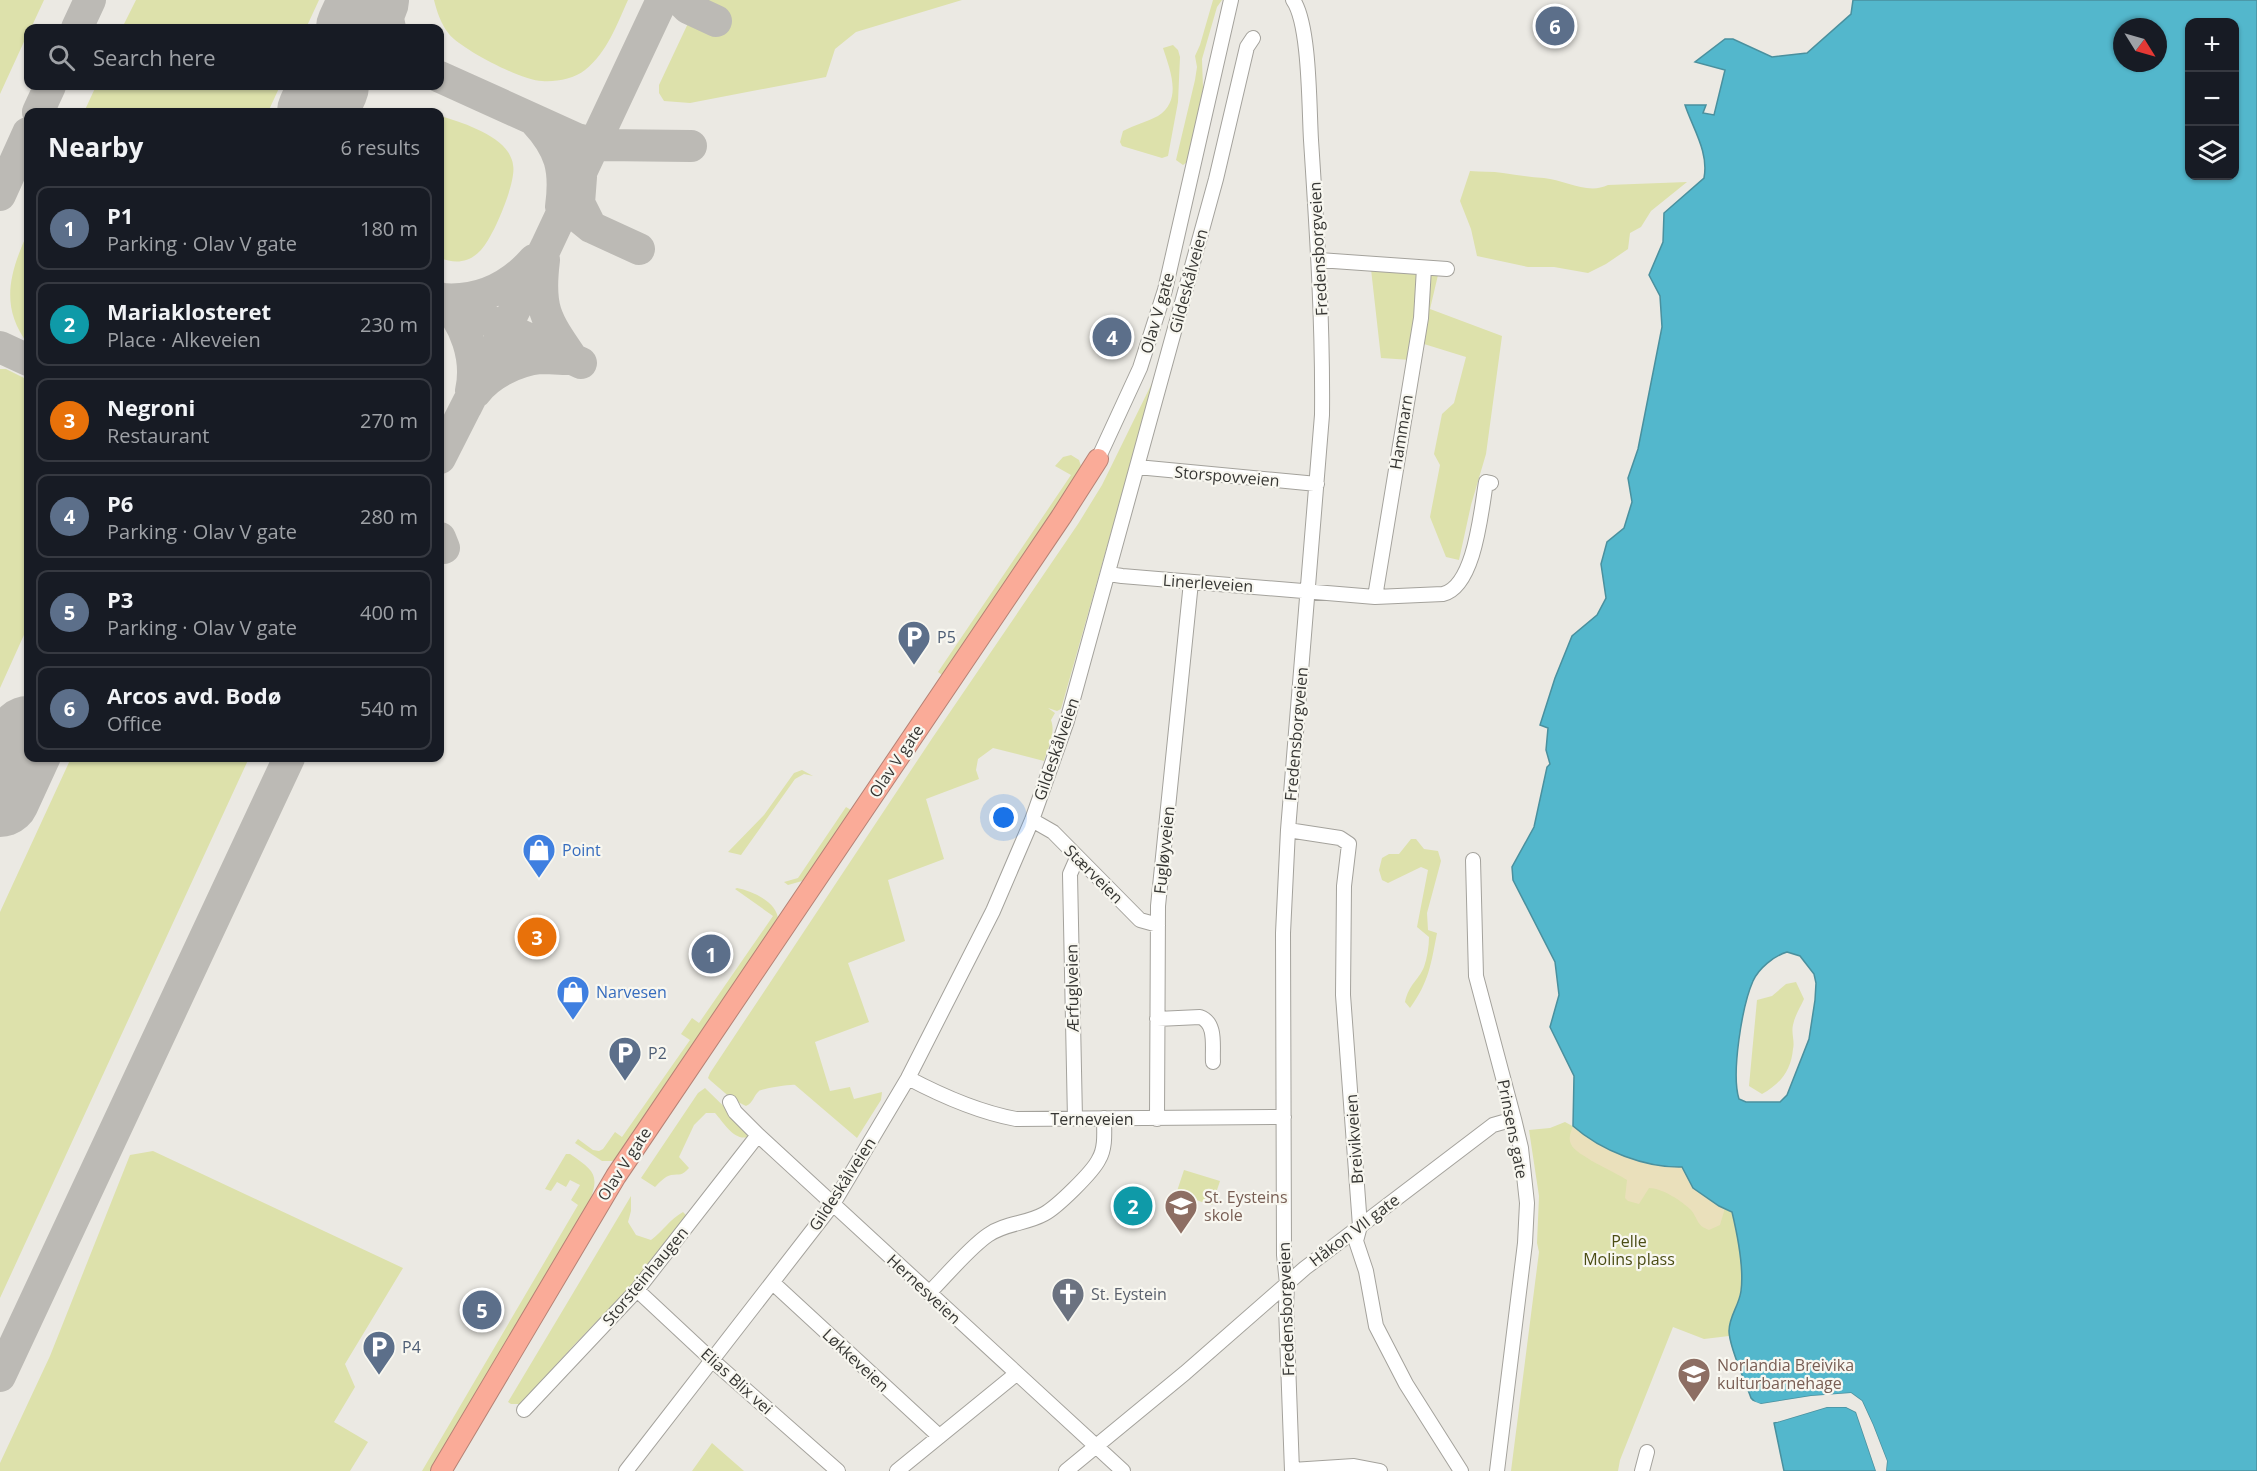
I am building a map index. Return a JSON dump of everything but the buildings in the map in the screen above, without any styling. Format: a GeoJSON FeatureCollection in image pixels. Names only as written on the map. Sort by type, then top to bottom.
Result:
{"type":"FeatureCollection","features":[{"type":"Feature","properties":{"kind":"highway","name":"Olav V gate"},"geometry":{"type":"LineString","coordinates":[[441,1471],[616,1176],[1098,459]]}},
{"type":"Feature","properties":{"kind":"street","name":"Olav V gate"},"geometry":{"type":"LineString","coordinates":[[1098,459],[1140,368],[1165,290],[1231,0]]}},
{"type":"Feature","properties":{"kind":"street","name":"Fredensborgveien"},"geometry":{"type":"LineString","coordinates":[[1292,1471],[1287,1284],[1284,1255],[1283,933],[1288,830],[1322,415],[1323,349],[1310,104],[1303,31],[1297,6],[1293,0]]}},
{"type":"Feature","properties":{"kind":"street","name":"Gildeskålveien"},"geometry":{"type":"LineString","coordinates":[[626,1471],[833,1204],[908,1078],[993,911],[1032,820],[1067,721],[1216,179],[1247,47],[1253,38]]}},
{"type":"Feature","properties":{"kind":"street"},"geometry":{"type":"LineString","coordinates":[[1320,260],[1447,269]]}},
{"type":"Feature","properties":{"kind":"street","name":"Hammarn"},"geometry":{"type":"LineString","coordinates":[[1375,597],[1421,318],[1424,268]]}},
{"type":"Feature","properties":{"kind":"street","name":"Storspovveien"},"geometry":{"type":"LineString","coordinates":[[1137,467],[1317,484]]}},
{"type":"Feature","properties":{"kind":"street"},"geometry":{"type":"LineString","coordinates":[[1308,591],[1375,597],[1450,592],[1458,586],[1467,571],[1486,482],[1491,483]]}},
{"type":"Feature","properties":{"kind":"street","name":"Linerleveien"},"geometry":{"type":"LineString","coordinates":[[1109,574],[1308,591]]}},
{"type":"Feature","properties":{"kind":"street","name":"Fugløyveien"},"geometry":{"type":"LineString","coordinates":[[1157,1119],[1158,925],[1191,582]]}},
{"type":"Feature","properties":{"kind":"street","name":"Stærveien"},"geometry":{"type":"LineString","coordinates":[[1032,820],[1053,832],[1140,920],[1158,925]]}},
{"type":"Feature","properties":{"kind":"street","name":"Breivikveien"},"geometry":{"type":"LineString","coordinates":[[1288,830],[1340,838],[1349,844],[1344,886],[1342,985],[1360,1226],[1356,1241],[1366,1271],[1376,1326],[1386,1350],[1461,1471]]}},
{"type":"Feature","properties":{"kind":"street","name":"Ærfuglveien"},"geometry":{"type":"LineString","coordinates":[[1075,1119],[1070,874],[1077,858]]}},
{"type":"Feature","properties":{"kind":"street","name":"Prinsens gate"},"geometry":{"type":"LineString","coordinates":[[1473,860],[1476,976],[1521,1148],[1527,1203],[1525,1243],[1497,1471]]}},
{"type":"Feature","properties":{"kind":"street"},"geometry":{"type":"LineString","coordinates":[[1157,1019],[1200,1017],[1205,1019],[1212,1029],[1213,1062]]}},
{"type":"Feature","properties":{"kind":"street","name":"Terneveien"},"geometry":{"type":"LineString","coordinates":[[908,1078],[963,1104],[994,1115],[1016,1119],[1284,1118]]}},
{"type":"Feature","properties":{"kind":"street","name":"Hernesveien"},"geometry":{"type":"LineString","coordinates":[[730,1102],[735,1112],[758,1135],[1123,1471]]}},
{"type":"Feature","properties":{"kind":"street"},"geometry":{"type":"LineString","coordinates":[[929,1293],[988,1234],[1002,1227],[1044,1215],[1091,1171],[1100,1159],[1104,1118]]}},
{"type":"Feature","properties":{"kind":"street","name":"Håkon VII gate"},"geometry":{"type":"LineString","coordinates":[[1066,1471],[1185,1373],[1305,1268],[1493,1125],[1514,1119]]}},
{"type":"Feature","properties":{"kind":"street","name":"Storsteinhaugen"},"geometry":{"type":"LineString","coordinates":[[524,1410],[637,1290],[758,1135]]}},
{"type":"Feature","properties":{"kind":"street","name":"Løkkeveien"},"geometry":{"type":"LineString","coordinates":[[773,1283],[939,1436]]}},
{"type":"Feature","properties":{"kind":"street","name":"Elias Blix vei"},"geometry":{"type":"LineString","coordinates":[[637,1290],[712,1360],[838,1471]]}},
{"type":"Feature","properties":{"kind":"street"},"geometry":{"type":"LineString","coordinates":[[897,1471],[1016,1374]]}},
{"type":"Feature","properties":{"kind":"street"},"geometry":{"type":"LineString","coordinates":[[1642,1471],[1647,1452]]}},
{"type":"Feature","properties":{"kind":"street"},"geometry":{"type":"LineString","coordinates":[[1292,1471],[1354,1467],[1380,1471]]}},
{"type":"Feature","properties":{"kind":"green space"},"geometry":{"type":"Polygon","coordinates":[[[0,0],[44,0],[33,24],[24,24],[24,42],[0,94],[0,0]]]}},
{"type":"Feature","properties":{"kind":"green space"},"geometry":{"type":"Polygon","coordinates":[[[136,0],[319,0],[308,24],[124,24],[136,0]]]}},
{"type":"Feature","properties":{"kind":"green space"},"geometry":{"type":"Polygon","coordinates":[[[434,0],[628,0],[611,38],[593,63],[576,76],[547,81],[521,76],[466,48],[449,34],[434,0]]]}},
{"type":"Feature","properties":{"kind":"green space"},"geometry":{"type":"Polygon","coordinates":[[[699,0],[962,0],[856,32],[835,49],[826,77],[690,103],[664,101],[659,93],[659,85],[699,0]]]}},
{"type":"Feature","properties":{"kind":"green space"},"geometry":{"type":"Polygon","coordinates":[[[1213,0],[1222,0],[1217,7],[1202,59],[1203,89],[1190,160],[1183,165],[1176,160],[1195,80],[1197,67],[1195,56],[1213,0]]]}},
{"type":"Feature","properties":{"kind":"green space"},"geometry":{"type":"Polygon","coordinates":[[[1173,45],[1180,57],[1178,102],[1168,156],[1162,158],[1122,146],[1120,142],[1123,131],[1158,116],[1170,102],[1171,75],[1163,48],[1173,45]]]}},
{"type":"Feature","properties":{"kind":"green space"},"geometry":{"type":"Polygon","coordinates":[[[94,90],[278,90],[270,108],[86,108],[94,90]]]}},
{"type":"Feature","properties":{"kind":"green space"},"geometry":{"type":"Polygon","coordinates":[[[444,117],[467,125],[495,139],[503,145],[513,163],[508,196],[486,244],[472,258],[451,261],[444,259],[444,117]]]}},
{"type":"Feature","properties":{"kind":"green space"},"geometry":{"type":"Polygon","coordinates":[[[1470,171],[1552,179],[1584,188],[1687,182],[1651,211],[1641,227],[1630,233],[1628,249],[1588,273],[1554,267],[1528,267],[1477,256],[1471,229],[1460,201],[1470,171]]]}},
{"type":"Feature","properties":{"kind":"green space"},"geometry":{"type":"Polygon","coordinates":[[[24,241],[24,338],[14,317],[10,290],[24,241]]]}},
{"type":"Feature","properties":{"kind":"green space"},"geometry":{"type":"Polygon","coordinates":[[[1371,269],[1438,275],[1430,309],[1502,336],[1486,454],[1471,505],[1459,560],[1446,557],[1430,517],[1440,465],[1434,454],[1442,414],[1454,403],[1466,357],[1424,344],[1416,346],[1411,360],[1381,358],[1371,269]]]}},
{"type":"Feature","properties":{"kind":"green space"},"geometry":{"type":"Polygon","coordinates":[[[0,369],[6,369],[24,378],[24,635],[0,688],[0,369]]]}},
{"type":"Feature","properties":{"kind":"green space"},"geometry":{"type":"Polygon","coordinates":[[[1155,377],[1061,709],[1057,711],[1048,708],[1055,713],[1051,720],[1052,735],[1044,761],[993,748],[978,759],[976,770],[979,779],[926,799],[944,859],[888,880],[905,941],[848,963],[869,1022],[815,1042],[830,1091],[850,1087],[854,1099],[882,1092],[881,1100],[857,1138],[795,1085],[761,1090],[746,1106],[732,1099],[708,1078],[710,1073],[933,737],[1078,524],[1102,485],[1155,377]]]}},
{"type":"Feature","properties":{"kind":"green space"},"geometry":{"type":"Polygon","coordinates":[[[1071,455],[1079,460],[1082,469],[811,870],[802,881],[788,885],[784,882],[798,878],[846,807],[851,810],[942,675],[938,672],[1071,475],[1055,466],[1063,457],[1071,455]]]}},
{"type":"Feature","properties":{"kind":"green space"},"geometry":{"type":"Polygon","coordinates":[[[69,762],[247,762],[0,1298],[0,912],[69,762]]]}},
{"type":"Feature","properties":{"kind":"green space"},"geometry":{"type":"Polygon","coordinates":[[[802,770],[813,776],[804,774],[795,779],[741,855],[728,852],[764,815],[794,773],[802,770]]]}},
{"type":"Feature","properties":{"kind":"green space"},"geometry":{"type":"Polygon","coordinates":[[[1411,839],[1416,839],[1424,849],[1438,851],[1441,861],[1427,913],[1428,930],[1437,933],[1433,954],[1425,981],[1410,1008],[1405,1002],[1411,987],[1424,967],[1428,949],[1429,937],[1417,927],[1428,870],[1421,867],[1388,883],[1382,880],[1379,870],[1382,858],[1389,854],[1399,854],[1411,839]]]}},
{"type":"Feature","properties":{"kind":"green space"},"geometry":{"type":"Polygon","coordinates":[[[735,889],[757,895],[770,903],[778,921],[615,1161],[602,1161],[575,1143],[578,1139],[593,1150],[599,1151],[615,1132],[622,1137],[690,1040],[681,1034],[692,1018],[699,1023],[773,916],[735,889]]]}},
{"type":"Feature","properties":{"kind":"green space"},"geometry":{"type":"Polygon","coordinates":[[[1796,982],[1804,999],[1793,1025],[1790,1064],[1779,1081],[1762,1094],[1749,1086],[1757,1000],[1772,996],[1786,984],[1796,982]]]}},
{"type":"Feature","properties":{"kind":"green space"},"geometry":{"type":"Polygon","coordinates":[[[705,1088],[749,1131],[748,1137],[743,1138],[734,1134],[715,1113],[706,1113],[694,1125],[679,1157],[689,1168],[683,1173],[667,1177],[655,1187],[641,1178],[698,1093],[705,1088]]]}},
{"type":"Feature","properties":{"kind":"green space","name":"Pelle Molins plass"},"geometry":{"type":"Polygon","coordinates":[[[1565,1122],[1732,1212],[1741,1263],[1741,1292],[1730,1324],[1729,1336],[1704,1339],[1673,1327],[1620,1460],[1618,1471],[1511,1471],[1539,1252],[1537,1243],[1539,1196],[1529,1130],[1550,1128],[1565,1122]]]}},
{"type":"Feature","properties":{"kind":"green space"},"geometry":{"type":"Polygon","coordinates":[[[153,1151],[403,1268],[345,1364],[355,1387],[334,1422],[368,1442],[350,1471],[0,1471],[0,1463],[50,1356],[130,1155],[153,1151]]]}},
{"type":"Feature","properties":{"kind":"green space"},"geometry":{"type":"Polygon","coordinates":[[[566,1154],[579,1160],[593,1175],[594,1187],[588,1206],[431,1471],[422,1471],[578,1205],[571,1200],[580,1185],[570,1180],[566,1187],[557,1182],[551,1191],[545,1189],[566,1154]]]}},
{"type":"Feature","properties":{"kind":"green space"},"geometry":{"type":"Polygon","coordinates":[[[1184,1170],[1220,1181],[1212,1205],[1176,1194],[1184,1170]]]}},
{"type":"Feature","properties":{"kind":"green space"},"geometry":{"type":"Polygon","coordinates":[[[631,1196],[628,1222],[636,1235],[651,1240],[683,1212],[686,1220],[626,1291],[524,1400],[520,1404],[511,1404],[508,1402],[631,1196]]]}},
{"type":"Feature","properties":{"kind":"green space"},"geometry":{"type":"Polygon","coordinates":[[[712,1443],[744,1471],[692,1471],[712,1443]]]}},
{"type":"Feature","properties":{"kind":"sand"},"geometry":{"type":"Polygon","coordinates":[[[1573,1126],[1584,1126],[1682,1167],[1725,1208],[1720,1225],[1709,1230],[1705,1228],[1691,1210],[1682,1203],[1654,1189],[1649,1188],[1639,1204],[1628,1201],[1625,1198],[1627,1180],[1587,1158],[1571,1144],[1570,1135],[1573,1126]]]}},
{"type":"Feature","properties":{"kind":"water"},"geometry":{"type":"Polygon","coordinates":[[[1853,0],[2257,0],[2257,1471],[1886,1471],[1887,1461],[1873,1425],[1862,1401],[1851,1393],[1811,1396],[1761,1404],[1751,1398],[1734,1355],[1729,1331],[1742,1282],[1740,1251],[1732,1212],[1693,1188],[1682,1167],[1654,1165],[1624,1156],[1597,1143],[1573,1126],[1574,1076],[1550,1027],[1559,995],[1555,962],[1513,880],[1512,867],[1534,827],[1547,767],[1550,764],[1546,750],[1548,728],[1540,725],[1572,636],[1597,615],[1606,598],[1601,564],[1607,542],[1624,528],[1632,502],[1628,478],[1638,449],[1662,327],[1660,296],[1649,275],[1663,242],[1664,213],[1704,178],[1702,150],[1685,105],[1706,105],[1703,113],[1714,115],[1725,70],[1695,62],[1725,39],[1733,39],[1772,57],[1807,53],[1851,14],[1853,0]],[[1787,952],[1767,963],[1759,972],[1753,981],[1745,1006],[1736,1074],[1739,1099],[1746,1102],[1780,1102],[1787,1095],[1809,1039],[1815,1000],[1814,974],[1800,956],[1787,952]]]}},
{"type":"Feature","properties":{"kind":"water"},"geometry":{"type":"Polygon","coordinates":[[[1827,1407],[1846,1407],[1856,1412],[1876,1471],[1784,1471],[1774,1423],[1827,1407]]]}},
{"type":"Feature","properties":{"kind":"pier"},"geometry":{"type":"Polygon","coordinates":[[[1851,1393],[1862,1401],[1873,1425],[1887,1461],[1886,1471],[1883,1471],[1884,1461],[1859,1403],[1850,1396],[1811,1399],[1761,1407],[1750,1403],[1753,1401],[1761,1404],[1811,1396],[1851,1393]]]}},
{"type":"Feature","properties":{"kind":"pier"},"geometry":{"type":"Polygon","coordinates":[[[1826,1404],[1846,1404],[1858,1410],[1879,1471],[1876,1471],[1856,1412],[1846,1407],[1827,1407],[1777,1422],[1772,1421],[1826,1404]]]}},
{"type":"Feature","properties":{"kind":"taxiway"},"geometry":{"type":"LineString","coordinates":[[79,24],[90,0]]}},
{"type":"Feature","properties":{"kind":"taxiway"},"geometry":{"type":"LineString","coordinates":[[384,0],[389,24]]}},
{"type":"Feature","properties":{"kind":"taxiway"},"geometry":{"type":"LineString","coordinates":[[466,407],[546,247],[662,0]]}},
{"type":"Feature","properties":{"kind":"taxiway"},"geometry":{"type":"LineString","coordinates":[[680,0],[688,8],[716,21]]}},
{"type":"Feature","properties":{"kind":"taxiway"},"geometry":{"type":"LineString","coordinates":[[444,79],[577,139],[602,145],[691,146]]}},
{"type":"Feature","properties":{"kind":"taxiway"},"geometry":{"type":"LineString","coordinates":[[40,108],[48,90]]}},
{"type":"Feature","properties":{"kind":"taxiway"},"geometry":{"type":"LineString","coordinates":[[320,108],[339,90]]}},
{"type":"Feature","properties":{"kind":"taxiway"},"geometry":{"type":"LineString","coordinates":[[535,121],[551,141],[560,161],[563,182],[561,207]]}},
{"type":"Feature","properties":{"kind":"taxiway"},"geometry":{"type":"LineString","coordinates":[[0,195],[24,142]]}},
{"type":"Feature","properties":{"kind":"taxiway"},"geometry":{"type":"LineString","coordinates":[[581,177],[579,203],[591,227]]}},
{"type":"Feature","properties":{"kind":"taxiway"},"geometry":{"type":"LineString","coordinates":[[575,214],[591,227],[639,249]]}},
{"type":"Feature","properties":{"kind":"taxiway"},"geometry":{"type":"LineString","coordinates":[[444,299],[469,298],[493,291],[515,278],[534,260]]}},
{"type":"Feature","properties":{"kind":"taxiway"},"geometry":{"type":"LineString","coordinates":[[544,260],[543,302],[555,333],[572,358]]}},
{"type":"Feature","properties":{"kind":"taxiway"},"geometry":{"type":"LineString","coordinates":[[444,300],[581,363]]}},
{"type":"Feature","properties":{"kind":"taxiway"},"geometry":{"type":"LineString","coordinates":[[444,302],[458,319],[468,342],[473,366],[471,391]]}},
{"type":"Feature","properties":{"kind":"taxiway"},"geometry":{"type":"LineString","coordinates":[[0,347],[24,358]]}},
{"type":"Feature","properties":{"kind":"taxiway"},"geometry":{"type":"LineString","coordinates":[[476,392],[496,374],[531,359],[569,359]]}},
{"type":"Feature","properties":{"kind":"taxiway"},"geometry":{"type":"LineString","coordinates":[[444,450],[476,387]]}},
{"type":"Feature","properties":{"kind":"taxiway"},"geometry":{"type":"LineString","coordinates":[[0,1376],[287,762]]}},
{"type":"Feature","properties":{"kind":"runway"},"geometry":{"type":"LineString","coordinates":[[358,24],[369,0]]}},
{"type":"Feature","properties":{"kind":"runway"},"geometry":{"type":"LineString","coordinates":[[319,108],[327,90]]}},
{"type":"Feature","properties":{"kind":"runway"},"geometry":{"type":"LineString","coordinates":[[0,797],[24,745]]}},
{"type":"Feature","properties":{"kind":"place","name":"Arcos avd. Bodø"},"geometry":{"type":"Point","coordinates":[1555,26]}},
{"type":"Feature","properties":{"kind":"place","name":"P6"},"geometry":{"type":"Point","coordinates":[1112,337]}},
{"type":"Feature","properties":{"kind":"place","name":"P5"},"geometry":{"type":"Point","coordinates":[914,666]}},
{"type":"Feature","properties":{"kind":"place","name":"Point"},"geometry":{"type":"Point","coordinates":[539,879]}},
{"type":"Feature","properties":{"kind":"place","name":"Negroni"},"geometry":{"type":"Point","coordinates":[537,937]}},
{"type":"Feature","properties":{"kind":"place","name":"P1"},"geometry":{"type":"Point","coordinates":[711,954]}},
{"type":"Feature","properties":{"kind":"place","name":"Narvesen"},"geometry":{"type":"Point","coordinates":[573,1021]}},
{"type":"Feature","properties":{"kind":"place","name":"P2"},"geometry":{"type":"Point","coordinates":[625,1082]}},
{"type":"Feature","properties":{"kind":"place","name":"Mariaklosteret"},"geometry":{"type":"Point","coordinates":[1133,1206]}},
{"type":"Feature","properties":{"kind":"place","name":"St. Eysteins skole"},"geometry":{"type":"Point","coordinates":[1181,1235]}},
{"type":"Feature","properties":{"kind":"place","name":"P3"},"geometry":{"type":"Point","coordinates":[482,1310]}},
{"type":"Feature","properties":{"kind":"place","name":"St. Eystein"},"geometry":{"type":"Point","coordinates":[1068,1323]}},
{"type":"Feature","properties":{"kind":"place","name":"P4"},"geometry":{"type":"Point","coordinates":[379,1376]}},
{"type":"Feature","properties":{"kind":"place","name":"Norlandia Breivika kulturbarnehage"},"geometry":{"type":"Point","coordinates":[1694,1403]}}]}
